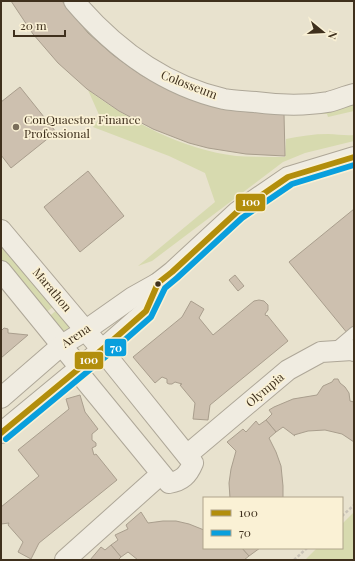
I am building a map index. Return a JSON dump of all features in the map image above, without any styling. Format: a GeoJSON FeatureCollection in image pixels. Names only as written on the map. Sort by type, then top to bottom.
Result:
{"type":"FeatureCollection","features":[{"type":"Feature","properties":{"kind":"street","name":"Colosseum"},"geometry":{"type":"LineString","coordinates":[[74,1],[91,21],[119,47],[141,64],[190,88],[225,99],[271,104],[327,102],[354,94]]}},
{"type":"Feature","properties":{"kind":"street","name":"Arena"},"geometry":{"type":"LineString","coordinates":[[1,398],[62,345],[133,297],[158,283],[237,212],[288,177],[354,157]]}},
{"type":"Feature","properties":{"kind":"street","name":"Marathon"},"geometry":{"type":"LineString","coordinates":[[1,230],[102,350]]}},
{"type":"Feature","properties":{"kind":"street"},"geometry":{"type":"LineString","coordinates":[[1,271],[62,345],[80,368],[83,378],[161,474],[169,483],[178,481],[190,470],[192,463],[102,350]]}},
{"type":"Feature","properties":{"kind":"street","name":"Arena"},"geometry":{"type":"LineString","coordinates":[[1,433],[102,350],[146,311],[158,283]]}},
{"type":"Feature","properties":{"kind":"street","name":"Olympia"},"geometry":{"type":"LineString","coordinates":[[187,455],[288,370],[321,352],[354,351]]}},
{"type":"Feature","properties":{"kind":"street"},"geometry":{"type":"LineString","coordinates":[[65,560],[161,474]]}},
{"type":"Feature","properties":{"kind":"lane"},"geometry":{"type":"LineString","coordinates":[[331,351],[354,332]]}},
{"type":"Feature","properties":{"kind":"path"},"geometry":{"type":"LineString","coordinates":[[343,515],[354,506]]}},
{"type":"Feature","properties":{"kind":"path"},"geometry":{"type":"LineString","coordinates":[[294,560],[306,549]]}},
{"type":"Feature","properties":{"kind":"green space"},"geometry":{"type":"Polygon","coordinates":[[[62,1],[67,1],[171,86],[354,100],[354,111],[328,117],[327,114],[267,113],[234,110],[155,83],[100,45],[77,21],[62,1]]]}},
{"type":"Feature","properties":{"kind":"green space"},"geometry":{"type":"Polygon","coordinates":[[[88,90],[121,113],[139,123],[177,141],[216,153],[236,156],[285,157],[286,139],[302,136],[331,134],[354,135],[354,141],[305,153],[283,162],[152,261],[138,266],[215,202],[205,173],[169,156],[93,127],[100,117],[88,90]]]}},
{"type":"Feature","properties":{"kind":"green space"},"geometry":{"type":"Polygon","coordinates":[[[1,238],[55,305],[43,315],[1,264],[1,238]]]}},
{"type":"Feature","properties":{"kind":"green space"},"geometry":{"type":"Polygon","coordinates":[[[58,309],[68,324],[69,329],[66,334],[46,319],[58,309]]]}},
{"type":"Feature","properties":{"kind":"green space"},"geometry":{"type":"Polygon","coordinates":[[[354,512],[354,560],[305,560],[316,549],[343,549],[343,523],[354,512]]]}},
{"type":"Feature","properties":{"kind":"building"},"geometry":{"type":"Polygon","coordinates":[[[11,1],[62,1],[88,33],[113,55],[141,75],[170,90],[234,110],[284,114],[285,156],[246,154],[208,148],[189,143],[153,129],[119,111],[87,89],[58,63],[33,34],[11,1]]]}},
{"type":"Feature","properties":{"kind":"building"},"geometry":{"type":"Polygon","coordinates":[[[20,87],[56,132],[11,168],[1,155],[1,102],[20,87]]]}},
{"type":"Feature","properties":{"kind":"building"},"geometry":{"type":"Polygon","coordinates":[[[88,171],[124,216],[80,252],[44,207],[88,171]]]}},
{"type":"Feature","properties":{"kind":"building"},"geometry":{"type":"Polygon","coordinates":[[[354,209],[354,330],[348,334],[289,262],[354,209]]]}},
{"type":"Feature","properties":{"kind":"building"},"geometry":{"type":"Polygon","coordinates":[[[235,275],[244,286],[238,291],[229,280],[235,275]]]}},
{"type":"Feature","properties":{"kind":"building"},"geometry":{"type":"Polygon","coordinates":[[[191,301],[204,309],[199,318],[213,335],[254,301],[264,301],[268,305],[268,310],[265,314],[266,316],[267,315],[288,341],[210,405],[208,420],[193,419],[195,403],[180,385],[182,384],[175,382],[169,384],[167,383],[167,379],[162,377],[155,383],[133,357],[182,317],[191,301]]]}},
{"type":"Feature","properties":{"kind":"building"},"geometry":{"type":"Polygon","coordinates":[[[4,328],[8,329],[8,333],[28,335],[1,358],[1,331],[4,328]]]}},
{"type":"Feature","properties":{"kind":"building"},"geometry":{"type":"Polygon","coordinates":[[[334,379],[338,379],[345,387],[349,393],[350,401],[354,402],[354,442],[342,434],[325,430],[308,431],[294,435],[295,436],[283,427],[276,432],[266,420],[272,414],[269,410],[293,399],[317,395],[323,386],[332,382],[334,379]]]}},
{"type":"Feature","properties":{"kind":"building"},"geometry":{"type":"Polygon","coordinates":[[[80,395],[85,412],[98,429],[92,434],[92,440],[96,443],[96,446],[92,448],[94,455],[96,454],[117,480],[39,543],[31,559],[18,552],[23,542],[8,525],[9,523],[1,524],[1,507],[39,476],[18,450],[69,409],[66,399],[80,395]]]}},
{"type":"Feature","properties":{"kind":"building"},"geometry":{"type":"Polygon","coordinates":[[[266,420],[276,432],[269,438],[281,466],[283,497],[230,497],[229,483],[236,451],[227,442],[243,429],[246,432],[256,421],[259,425],[266,420]]]}},
{"type":"Feature","properties":{"kind":"building"},"geometry":{"type":"Polygon","coordinates":[[[141,512],[148,523],[176,521],[189,524],[203,530],[203,549],[243,549],[249,556],[244,560],[138,560],[128,552],[121,557],[111,545],[118,540],[115,535],[128,529],[126,525],[141,512]]]}},
{"type":"Feature","properties":{"kind":"building"},"geometry":{"type":"Polygon","coordinates":[[[111,545],[121,557],[118,560],[90,560],[101,547],[105,550],[111,545]]]}},
{"type":"Feature","properties":{"kind":"building"},"geometry":{"type":"Polygon","coordinates":[[[243,549],[259,549],[249,556],[243,549]]]}},
{"type":"Feature","properties":{"kind":"transit line","name":"100"},"geometry":{"type":"LineString","coordinates":[[1,433],[146,311],[158,283],[237,212],[288,177],[354,157]]}},
{"type":"Feature","properties":{"kind":"transit line","name":"70"},"geometry":{"type":"LineString","coordinates":[[6,439],[151,317],[165,288],[242,218],[292,184],[354,165]]}},
{"type":"Feature","properties":{"kind":"place","name":"ConQuaestor Finance Professional"},"geometry":{"type":"Point","coordinates":[16,127]}}]}
